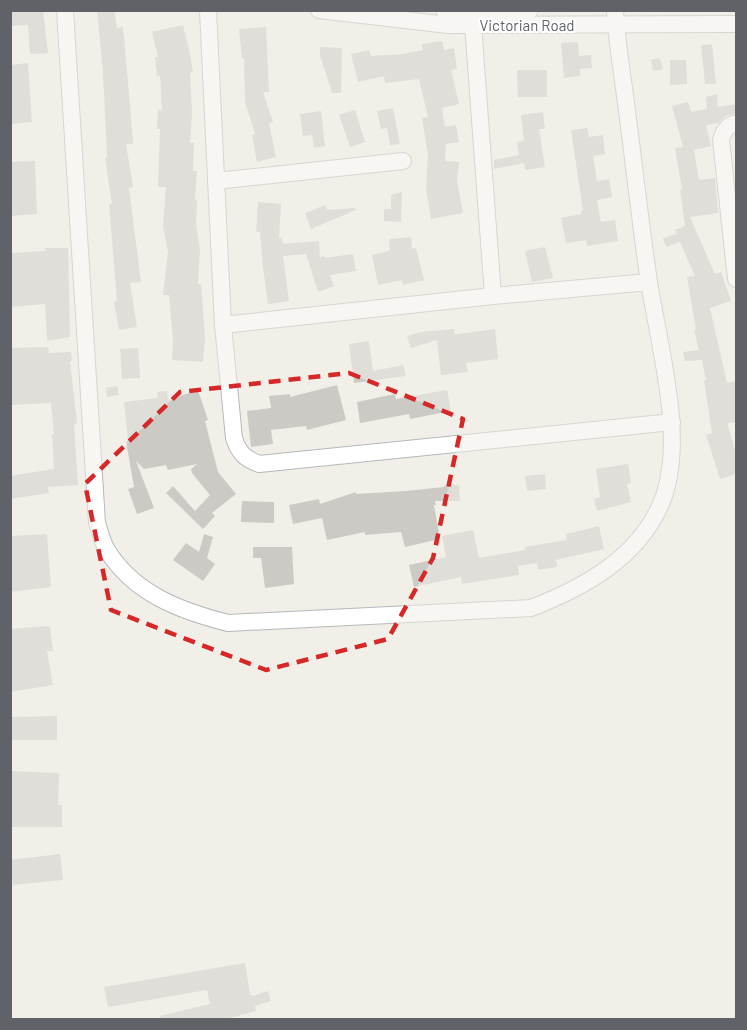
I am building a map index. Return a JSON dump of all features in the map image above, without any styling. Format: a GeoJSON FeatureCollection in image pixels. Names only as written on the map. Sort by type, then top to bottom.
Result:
{"type":"FeatureCollection","features":[{"type":"Feature","properties":{"kind":"lane"},"geometry":{"type":"LineString","coordinates":[[65,10],[97,523],[105,548],[121,569],[141,588],[163,602],[228,623],[531,608],[562,596],[588,582],[616,563],[641,538],[660,506],[669,477],[672,422],[649,282],[616,17]]}},
{"type":"Feature","properties":{"kind":"lane"},"geometry":{"type":"LineString","coordinates":[[208,10],[223,325],[234,438],[238,451],[246,459],[259,464],[672,422]]}},
{"type":"Feature","properties":{"kind":"lane","name":"Victorian Road"},"geometry":{"type":"LineString","coordinates":[[319,10],[448,25],[473,18],[530,10]]}},
{"type":"Feature","properties":{"kind":"lane","name":"Victorian Road"},"geometry":{"type":"LineString","coordinates":[[444,10],[473,18],[616,17],[736,24]]}},
{"type":"Feature","properties":{"kind":"lane"},"geometry":{"type":"LineString","coordinates":[[473,18],[493,296]]}},
{"type":"Feature","properties":{"kind":"lane"},"geometry":{"type":"LineString","coordinates":[[736,123],[723,132],[721,140],[736,279]]}},
{"type":"Feature","properties":{"kind":"lane"},"geometry":{"type":"LineString","coordinates":[[216,182],[403,161]]}},
{"type":"Feature","properties":{"kind":"lane"},"geometry":{"type":"LineString","coordinates":[[223,325],[649,282]]}},
{"type":"Feature","properties":{"kind":"highlighted area"},"geometry":{"type":"Polygon","coordinates":[[[349,373],[463,419],[433,558],[388,639],[266,670],[111,610],[85,484],[180,392],[349,373]]]}},
{"type":"Feature","properties":{"kind":"building"},"geometry":{"type":"Polygon","coordinates":[[[10,10],[43,10],[48,53],[30,54],[28,25],[10,26],[10,10]]]}},
{"type":"Feature","properties":{"kind":"building"},"geometry":{"type":"Polygon","coordinates":[[[97,10],[114,10],[117,28],[123,27],[133,144],[126,144],[133,187],[129,188],[141,282],[130,283],[137,327],[119,330],[114,302],[117,301],[109,204],[112,204],[105,158],[107,158],[103,72],[97,10]]]}},
{"type":"Feature","properties":{"kind":"building"},"geometry":{"type":"Polygon","coordinates":[[[183,25],[193,72],[190,73],[192,113],[190,143],[194,143],[193,171],[197,171],[195,200],[197,200],[196,224],[200,249],[198,284],[201,284],[205,339],[203,362],[172,360],[173,340],[169,295],[163,295],[168,252],[163,227],[166,187],[158,187],[160,129],[157,129],[158,110],[162,110],[160,76],[157,76],[155,57],[158,57],[152,32],[183,25]]]}},
{"type":"Feature","properties":{"kind":"building"},"geometry":{"type":"Polygon","coordinates":[[[266,27],[269,92],[263,92],[273,122],[269,123],[276,157],[257,162],[252,135],[255,134],[245,102],[244,58],[242,58],[239,29],[266,27]]]}},
{"type":"Feature","properties":{"kind":"building"},"geometry":{"type":"Polygon","coordinates":[[[442,41],[444,50],[454,48],[457,69],[451,70],[459,104],[442,108],[445,127],[456,125],[459,142],[446,144],[445,161],[459,162],[457,181],[463,213],[431,219],[426,189],[428,155],[422,118],[428,117],[419,79],[385,83],[384,76],[358,82],[351,54],[369,50],[371,56],[403,54],[423,50],[422,44],[442,41]]]}},
{"type":"Feature","properties":{"kind":"building"},"geometry":{"type":"Polygon","coordinates":[[[578,42],[579,56],[591,55],[592,68],[580,69],[580,76],[564,78],[561,43],[578,42]]]}},
{"type":"Feature","properties":{"kind":"building"},"geometry":{"type":"Polygon","coordinates":[[[712,44],[716,84],[705,84],[701,45],[712,44]]]}},
{"type":"Feature","properties":{"kind":"building"},"geometry":{"type":"Polygon","coordinates":[[[320,47],[342,48],[341,93],[332,93],[320,55],[320,47]]]}},
{"type":"Feature","properties":{"kind":"building"},"geometry":{"type":"Polygon","coordinates":[[[660,58],[663,69],[653,71],[651,60],[660,58]]]}},
{"type":"Feature","properties":{"kind":"building"},"geometry":{"type":"Polygon","coordinates":[[[670,60],[686,60],[687,84],[670,85],[670,60]]]}},
{"type":"Feature","properties":{"kind":"building"},"geometry":{"type":"Polygon","coordinates":[[[28,63],[32,122],[10,124],[10,65],[28,63]]]}},
{"type":"Feature","properties":{"kind":"building"},"geometry":{"type":"Polygon","coordinates":[[[517,70],[547,70],[547,97],[518,97],[517,70]]]}},
{"type":"Feature","properties":{"kind":"building"},"geometry":{"type":"Polygon","coordinates":[[[717,94],[718,107],[736,104],[736,113],[726,116],[718,123],[706,125],[711,146],[694,150],[699,180],[715,178],[718,213],[690,217],[715,274],[721,272],[731,301],[710,308],[727,383],[736,381],[736,422],[727,423],[736,454],[736,472],[734,475],[720,479],[706,435],[712,433],[702,360],[685,361],[683,352],[699,350],[687,277],[695,276],[680,242],[666,247],[663,238],[677,234],[675,230],[685,226],[675,148],[683,147],[672,106],[688,102],[691,112],[707,109],[706,97],[717,94]]]}},
{"type":"Feature","properties":{"kind":"building"},"geometry":{"type":"Polygon","coordinates":[[[393,108],[400,144],[390,145],[387,128],[381,129],[377,111],[393,108]]]}},
{"type":"Feature","properties":{"kind":"building"},"geometry":{"type":"Polygon","coordinates":[[[355,110],[365,142],[350,147],[339,115],[355,110]]]}},
{"type":"Feature","properties":{"kind":"building"},"geometry":{"type":"Polygon","coordinates":[[[321,111],[325,146],[314,148],[312,135],[303,136],[300,114],[321,111]]]}},
{"type":"Feature","properties":{"kind":"building"},"geometry":{"type":"Polygon","coordinates":[[[543,112],[545,129],[539,129],[545,167],[525,170],[524,163],[494,169],[494,160],[519,155],[517,142],[524,141],[521,115],[543,112]]]}},
{"type":"Feature","properties":{"kind":"building"},"geometry":{"type":"Polygon","coordinates":[[[587,128],[589,137],[603,135],[605,154],[593,156],[597,181],[609,179],[612,197],[597,200],[601,222],[615,220],[618,241],[587,246],[586,240],[566,243],[561,218],[581,214],[583,211],[571,130],[587,128]]]}},
{"type":"Feature","properties":{"kind":"building"},"geometry":{"type":"Polygon","coordinates":[[[35,161],[37,214],[10,216],[10,162],[35,161]]]}},
{"type":"Feature","properties":{"kind":"building"},"geometry":{"type":"Polygon","coordinates":[[[402,192],[401,222],[384,221],[384,209],[391,209],[391,195],[402,192]]]}},
{"type":"Feature","properties":{"kind":"building"},"geometry":{"type":"Polygon","coordinates":[[[258,202],[281,204],[279,238],[282,238],[283,244],[319,241],[320,257],[353,254],[356,271],[330,275],[334,286],[318,292],[306,254],[283,256],[289,301],[268,304],[260,232],[256,232],[258,202]]]}},
{"type":"Feature","properties":{"kind":"building"},"geometry":{"type":"Polygon","coordinates":[[[325,205],[327,210],[355,208],[356,210],[311,229],[305,213],[325,205]]]}},
{"type":"Feature","properties":{"kind":"building"},"geometry":{"type":"Polygon","coordinates":[[[411,237],[412,249],[416,248],[424,280],[403,285],[402,280],[378,285],[372,255],[390,251],[389,239],[411,237]]]}},
{"type":"Feature","properties":{"kind":"building"},"geometry":{"type":"Polygon","coordinates":[[[545,247],[553,278],[532,282],[525,251],[545,247]]]}},
{"type":"Feature","properties":{"kind":"building"},"geometry":{"type":"Polygon","coordinates":[[[45,248],[68,248],[70,337],[47,341],[45,304],[10,307],[10,253],[45,251],[45,248]]]}},
{"type":"Feature","properties":{"kind":"building"},"geometry":{"type":"Polygon","coordinates":[[[454,329],[455,334],[451,335],[495,329],[498,359],[466,363],[468,372],[441,375],[437,340],[411,348],[407,336],[421,332],[454,329]]]}},
{"type":"Feature","properties":{"kind":"building"},"geometry":{"type":"Polygon","coordinates":[[[369,341],[373,371],[403,365],[406,376],[354,383],[349,344],[369,341]]]}},
{"type":"Feature","properties":{"kind":"building"},"geometry":{"type":"Polygon","coordinates":[[[48,347],[49,353],[71,352],[77,423],[74,424],[78,485],[48,487],[49,493],[10,499],[10,476],[54,469],[52,434],[54,434],[51,403],[10,405],[10,348],[48,347]]]}},
{"type":"Feature","properties":{"kind":"building"},"geometry":{"type":"Polygon","coordinates":[[[138,348],[140,378],[122,379],[120,349],[138,348]]]}},
{"type":"Feature","properties":{"kind":"building"},"geometry":{"type":"Polygon","coordinates":[[[337,385],[346,420],[307,430],[306,426],[271,430],[273,444],[251,447],[247,411],[271,408],[269,396],[290,394],[290,397],[337,385]]]}},
{"type":"Feature","properties":{"kind":"building"},"geometry":{"type":"Polygon","coordinates":[[[117,386],[119,395],[107,397],[106,388],[117,386]]]}},
{"type":"Feature","properties":{"kind":"building"},"geometry":{"type":"Polygon","coordinates":[[[198,390],[208,420],[205,421],[218,472],[236,494],[212,513],[215,516],[203,529],[166,493],[173,486],[195,511],[210,495],[192,473],[191,469],[197,464],[168,470],[166,465],[144,469],[136,461],[154,508],[137,514],[128,489],[134,487],[126,441],[128,440],[124,402],[158,398],[157,392],[167,391],[168,400],[198,390]]]}},
{"type":"Feature","properties":{"kind":"building"},"geometry":{"type":"Polygon","coordinates":[[[447,390],[451,411],[410,419],[409,414],[360,423],[357,402],[395,394],[396,399],[447,390]]]}},
{"type":"Feature","properties":{"kind":"building"},"geometry":{"type":"Polygon","coordinates":[[[628,464],[631,483],[627,484],[631,502],[597,511],[594,499],[600,497],[596,469],[628,464]]]}},
{"type":"Feature","properties":{"kind":"building"},"geometry":{"type":"Polygon","coordinates":[[[545,474],[546,489],[527,491],[525,476],[545,474]]]}},
{"type":"Feature","properties":{"kind":"building"},"geometry":{"type":"Polygon","coordinates":[[[459,485],[460,501],[435,501],[440,539],[405,547],[401,532],[365,535],[365,532],[327,540],[322,518],[293,524],[289,505],[319,499],[320,504],[356,492],[356,494],[406,491],[459,485]]]}},
{"type":"Feature","properties":{"kind":"building"},"geometry":{"type":"Polygon","coordinates":[[[242,501],[274,502],[274,523],[241,522],[242,501]]]}},
{"type":"Feature","properties":{"kind":"building"},"geometry":{"type":"Polygon","coordinates":[[[599,526],[604,549],[556,560],[557,567],[538,570],[537,563],[518,566],[519,575],[462,584],[461,577],[414,587],[409,565],[446,557],[442,536],[473,530],[479,558],[567,540],[566,534],[599,526]]]}},
{"type":"Feature","properties":{"kind":"building"},"geometry":{"type":"Polygon","coordinates":[[[47,534],[51,587],[10,592],[10,536],[47,534]]]}},
{"type":"Feature","properties":{"kind":"building"},"geometry":{"type":"Polygon","coordinates":[[[204,534],[213,537],[207,558],[215,564],[203,581],[173,560],[186,543],[199,552],[204,534]]]}},
{"type":"Feature","properties":{"kind":"building"},"geometry":{"type":"Polygon","coordinates":[[[253,547],[292,547],[294,584],[265,588],[261,558],[253,558],[253,547]]]}},
{"type":"Feature","properties":{"kind":"building"},"geometry":{"type":"Polygon","coordinates":[[[50,626],[53,651],[47,651],[53,685],[10,692],[10,629],[50,626]]]}},
{"type":"Feature","properties":{"kind":"building"},"geometry":{"type":"Polygon","coordinates":[[[57,716],[57,740],[10,740],[10,717],[57,716]]]}},
{"type":"Feature","properties":{"kind":"building"},"geometry":{"type":"Polygon","coordinates":[[[10,771],[59,773],[58,805],[62,805],[62,827],[10,827],[10,771]]]}},
{"type":"Feature","properties":{"kind":"building"},"geometry":{"type":"Polygon","coordinates":[[[60,854],[63,880],[13,885],[10,860],[60,854]]]}},
{"type":"Feature","properties":{"kind":"building"},"geometry":{"type":"Polygon","coordinates":[[[245,963],[250,994],[252,996],[268,991],[271,1001],[255,1006],[256,1011],[223,1020],[161,1020],[160,1016],[210,1004],[207,990],[108,1007],[104,987],[245,963]]]}}]}
